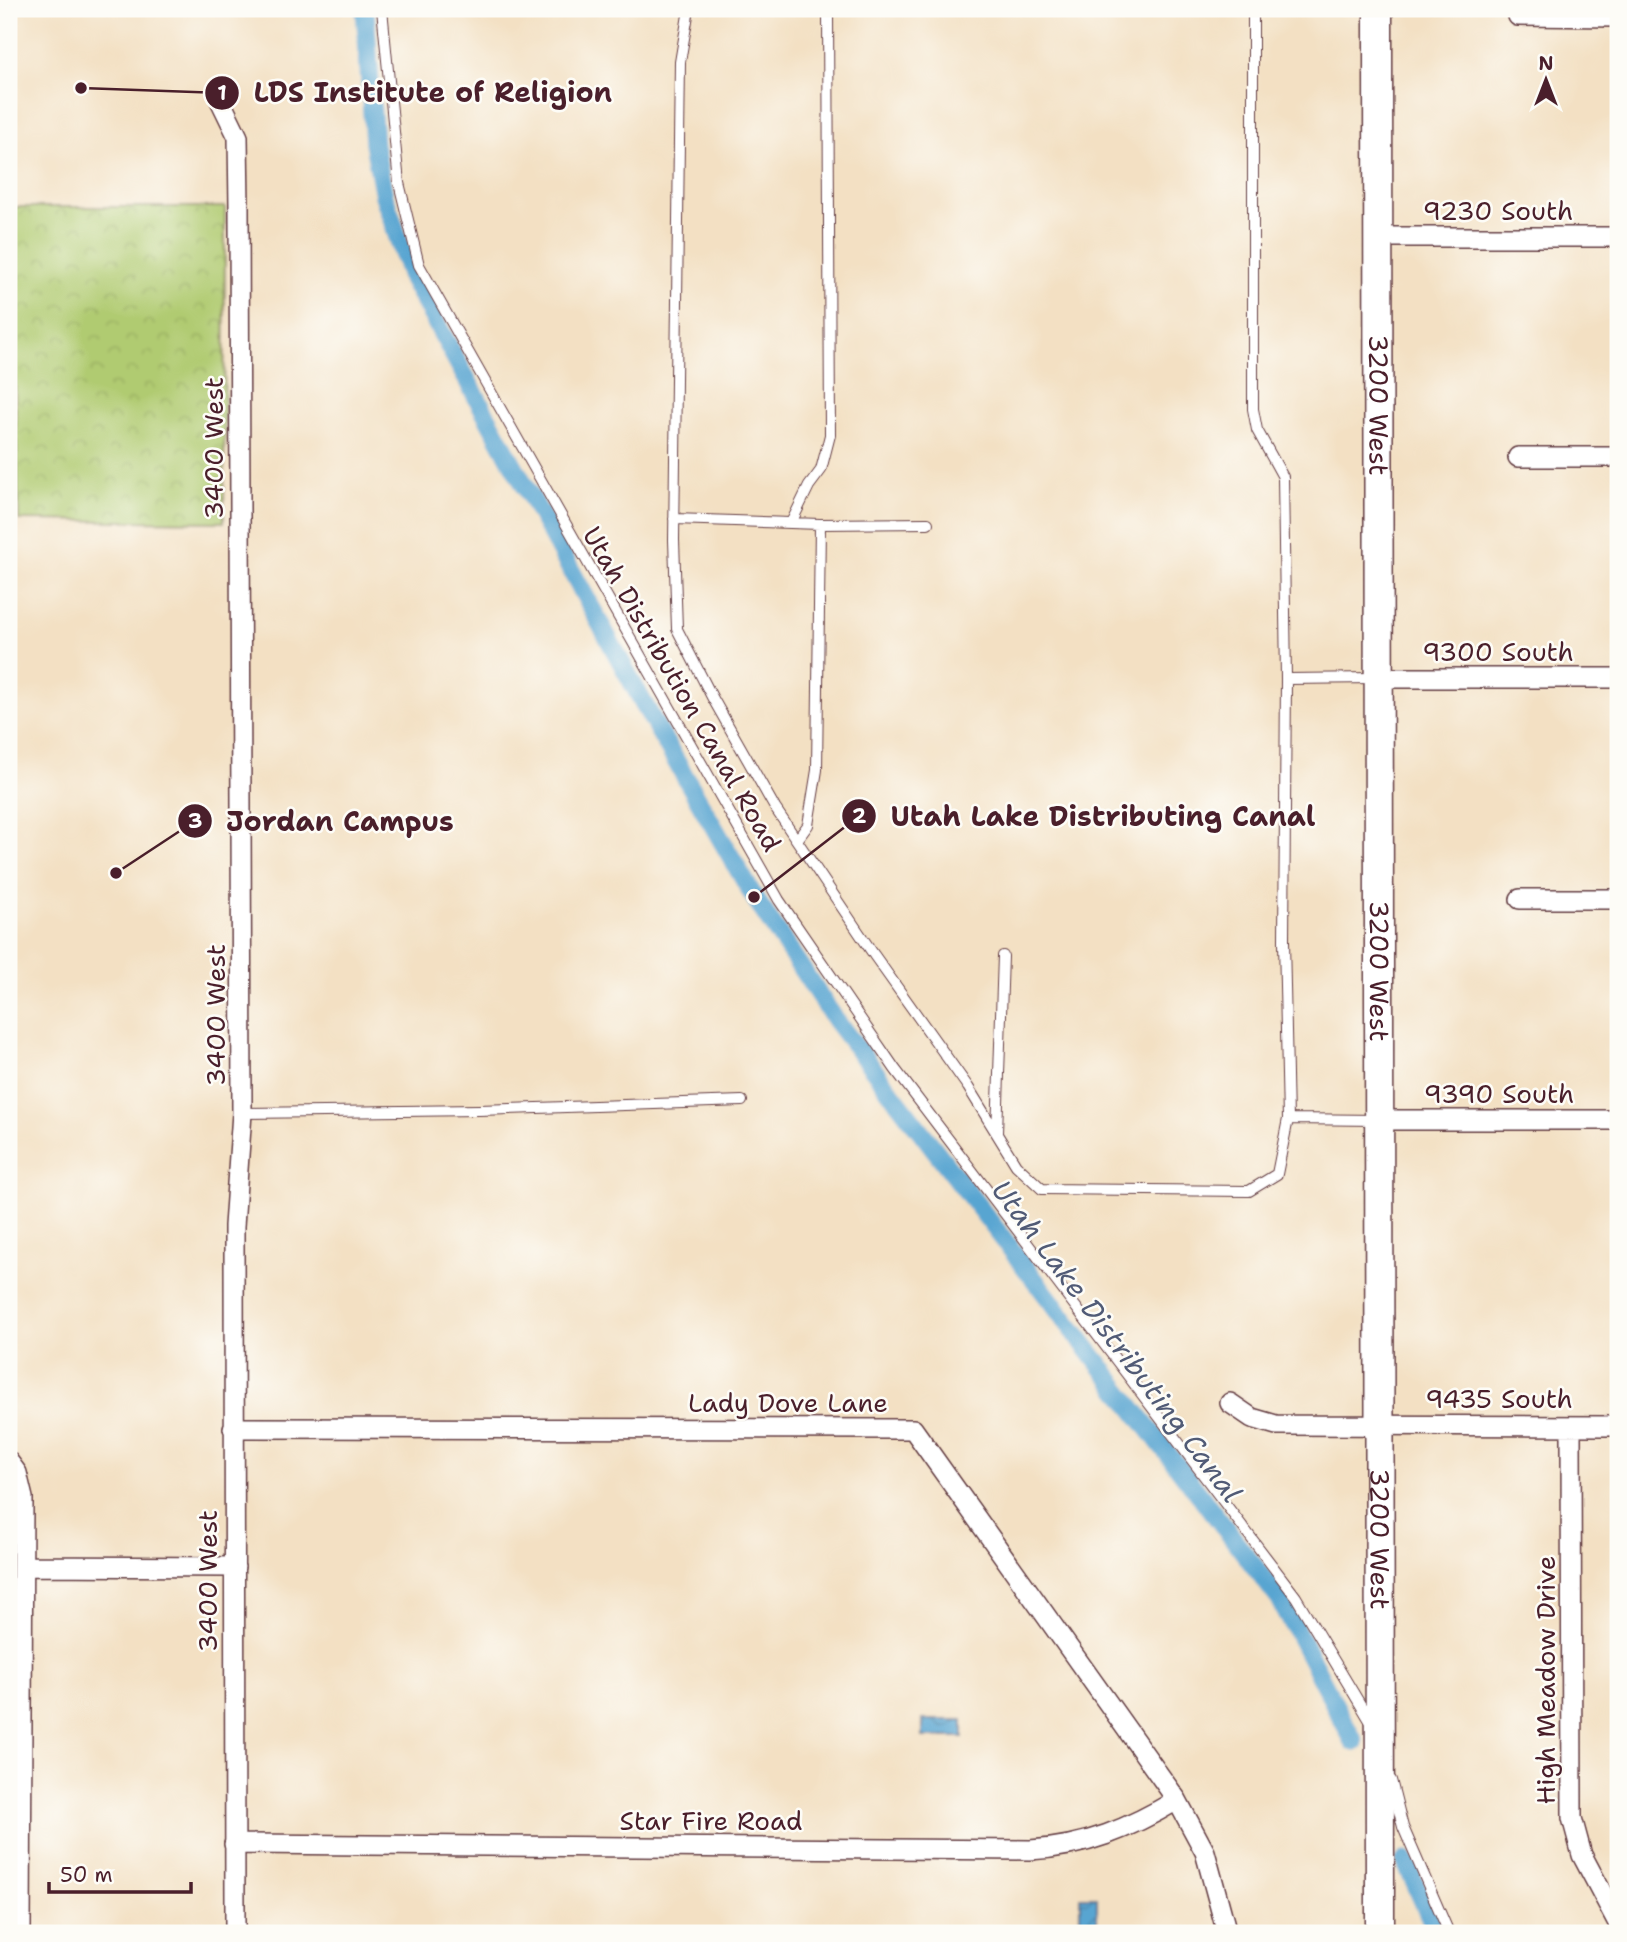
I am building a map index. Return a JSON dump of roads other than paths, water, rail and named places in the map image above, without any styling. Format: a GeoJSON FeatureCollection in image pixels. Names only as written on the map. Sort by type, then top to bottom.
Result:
{"type":"FeatureCollection","features":[{"type":"Feature","properties":{"kind":"street","name":"3200 West"},"geometry":{"type":"LineString","coordinates":[[1378,9],[1380,1933]]}},
{"type":"Feature","properties":{"kind":"street"},"geometry":{"type":"LineString","coordinates":[[1517,16],[1618,17]]}},
{"type":"Feature","properties":{"kind":"street","name":"3400 West"},"geometry":{"type":"LineString","coordinates":[[220,100],[238,137],[243,1113],[234,1226],[235,1933]]}},
{"type":"Feature","properties":{"kind":"street","name":"9230 South"},"geometry":{"type":"LineString","coordinates":[[1378,237],[1618,237]]}},
{"type":"Feature","properties":{"kind":"street"},"geometry":{"type":"LineString","coordinates":[[1518,457],[1618,457]]}},
{"type":"Feature","properties":{"kind":"street","name":"9300 South"},"geometry":{"type":"LineString","coordinates":[[1378,678],[1618,678]]}},
{"type":"Feature","properties":{"kind":"street"},"geometry":{"type":"LineString","coordinates":[[1520,899],[1618,899]]}},
{"type":"Feature","properties":{"kind":"street","name":"9390 South"},"geometry":{"type":"LineString","coordinates":[[1381,1120],[1618,1120]]}},
{"type":"Feature","properties":{"kind":"street","name":"9435 South"},"geometry":{"type":"LineString","coordinates":[[1230,1403],[1252,1418],[1276,1425],[1618,1426]]}},
{"type":"Feature","properties":{"kind":"street","name":"High Meadow Drive"},"geometry":{"type":"LineString","coordinates":[[1571,1426],[1572,1818],[1582,1855],[1618,1923]]}},
{"type":"Feature","properties":{"kind":"street","name":"Lady Dove Lane"},"geometry":{"type":"LineString","coordinates":[[233,1428],[913,1429],[1177,1800],[1205,1852],[1227,1933]]}},
{"type":"Feature","properties":{"kind":"street"},"geometry":{"type":"LineString","coordinates":[[9,1462],[17,1473],[23,1498],[21,1933]]}},
{"type":"Feature","properties":{"kind":"street"},"geometry":{"type":"LineString","coordinates":[[24,1566],[234,1567]]}},
{"type":"Feature","properties":{"kind":"street","name":"Star Fire Road"},"geometry":{"type":"LineString","coordinates":[[234,1844],[1030,1850],[1076,1845],[1098,1839],[1120,1831],[1177,1800]]}},
{"type":"Feature","properties":{"kind":"lane","name":"Utah Distribution Canal Road"},"geometry":{"type":"LineString","coordinates":[[382,9],[399,183],[419,265],[779,900],[895,1069],[1296,1597],[1381,1739],[1402,1825],[1449,1933]]}},
{"type":"Feature","properties":{"kind":"lane"},"geometry":{"type":"LineString","coordinates":[[689,9],[680,62],[674,519],[677,629],[712,697],[797,840],[968,1087],[1016,1165],[1042,1189],[1249,1191],[1277,1174],[1288,1119],[1284,941],[1286,679],[1283,477],[1257,430],[1252,410],[1252,9]]}},
{"type":"Feature","properties":{"kind":"lane"},"geometry":{"type":"LineString","coordinates":[[791,523],[809,486],[821,470],[830,435],[828,9]]}},
{"type":"Feature","properties":{"kind":"lane"},"geometry":{"type":"LineString","coordinates":[[674,519],[820,524],[928,523]]}},
{"type":"Feature","properties":{"kind":"lane"},"geometry":{"type":"LineString","coordinates":[[797,840],[808,825],[817,770],[820,524]]}},
{"type":"Feature","properties":{"kind":"lane"},"geometry":{"type":"LineString","coordinates":[[1286,679],[1378,678]]}},
{"type":"Feature","properties":{"kind":"lane"},"geometry":{"type":"LineString","coordinates":[[997,1134],[1003,956]]}},
{"type":"Feature","properties":{"kind":"lane"},"geometry":{"type":"LineString","coordinates":[[243,1113],[479,1110],[743,1101]]}},
{"type":"Feature","properties":{"kind":"lane"},"geometry":{"type":"LineString","coordinates":[[1288,1119],[1381,1120]]}},
{"type":"Feature","properties":{"kind":"water"},"geometry":{"type":"Polygon","coordinates":[[[923,1720],[963,1720],[963,1737],[923,1737],[923,1720]]]}},
{"type":"Feature","properties":{"kind":"water"},"geometry":{"type":"Polygon","coordinates":[[[1080,1897],[1097,1897],[1097,1928],[1080,1928],[1080,1897]]]}},
{"type":"Feature","properties":{"kind":"waterway","name":"Utah Lake Distributing Canal"},"geometry":{"type":"LineString","coordinates":[[365,9],[374,144],[384,196],[411,277],[657,728],[754,897],[836,1021],[1281,1601],[1354,1742]]}},
{"type":"Feature","properties":{"kind":"waterway","name":"Utah Lake Distributing Canal"},"geometry":{"type":"LineString","coordinates":[[1405,1861],[1437,1933]]}},
{"type":"Feature","properties":{"kind":"place","name":"LDS Institute of Religion"},"geometry":{"type":"Point","coordinates":[81,88]}},
{"type":"Feature","properties":{"kind":"place","name":"Jordan Campus"},"geometry":{"type":"Point","coordinates":[116,873]}},
{"type":"Feature","properties":{"kind":"place","name":"Utah Lake Distributing Canal"},"geometry":{"type":"Point","coordinates":[754,897]}}]}
